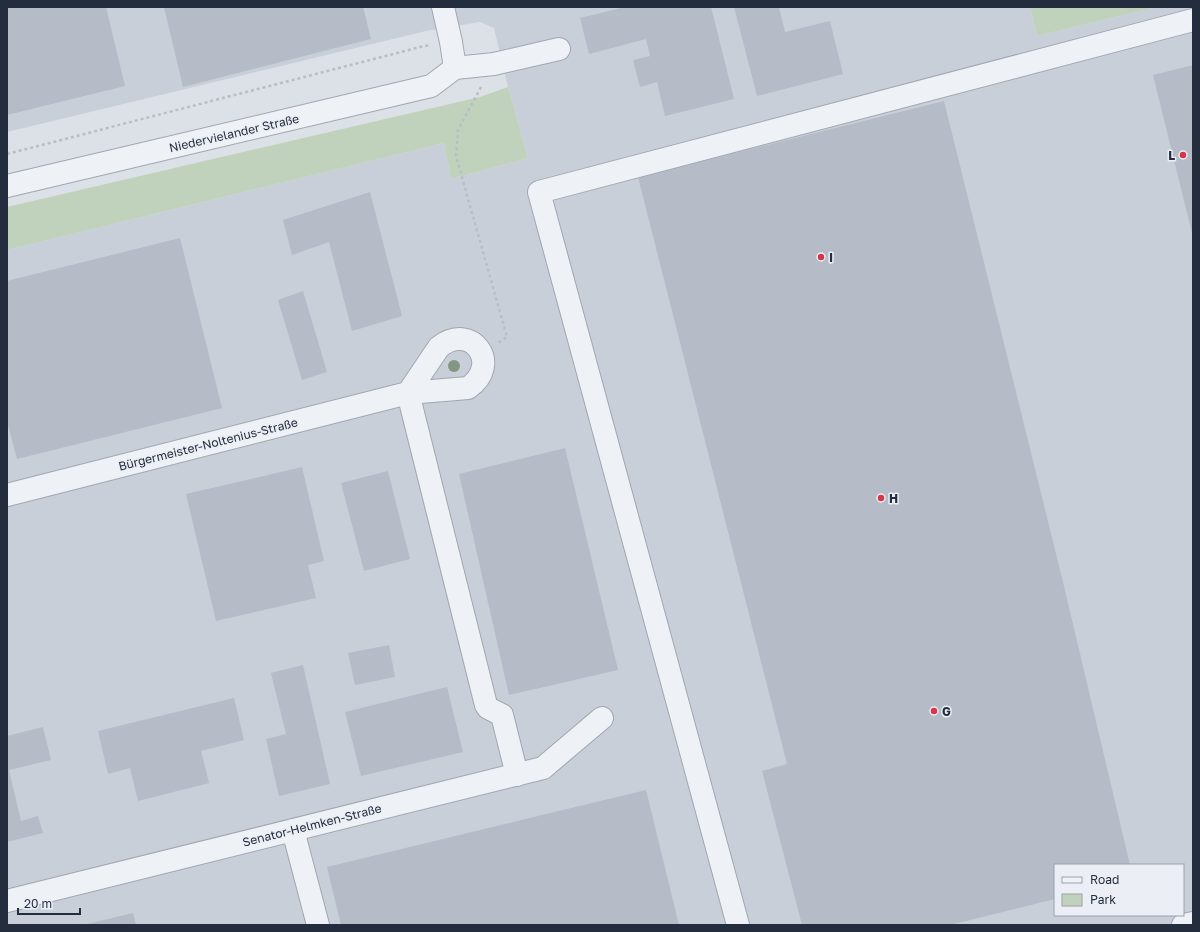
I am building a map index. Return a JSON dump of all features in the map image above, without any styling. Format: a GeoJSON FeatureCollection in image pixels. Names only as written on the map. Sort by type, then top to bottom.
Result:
{"type":"FeatureCollection","features":[{"type":"Feature","properties":{"kind":"street"},"geometry":{"type":"LineString","coordinates":[[443,7],[455,68],[494,64],[559,49]]}},
{"type":"Feature","properties":{"kind":"street"},"geometry":{"type":"LineString","coordinates":[[738,925],[539,192],[1193,20]]}},
{"type":"Feature","properties":{"kind":"street","name":"Niedervielander Straße"},"geometry":{"type":"LineString","coordinates":[[7,186],[431,86],[455,68]]}},
{"type":"Feature","properties":{"kind":"street"},"geometry":{"type":"LineString","coordinates":[[481,354],[471,342],[454,338],[446,341],[439,347],[408,393],[486,705],[488,708],[502,715],[517,774]]}},
{"type":"Feature","properties":{"kind":"street","name":"Bürgermeister-Noltenius-Straße"},"geometry":{"type":"LineString","coordinates":[[7,495],[408,393],[468,388],[481,376],[483,368],[481,354]]}},
{"type":"Feature","properties":{"kind":"street","name":"Senator-Helmken-Straße"},"geometry":{"type":"LineString","coordinates":[[7,901],[543,768],[602,718]]}},
{"type":"Feature","properties":{"kind":"street"},"geometry":{"type":"LineString","coordinates":[[293,830],[318,925]]}},
{"type":"Feature","properties":{"kind":"street"},"geometry":{"type":"LineString","coordinates":[[1183,925],[1193,923]]}},
{"type":"Feature","properties":{"kind":"path"},"geometry":{"type":"LineString","coordinates":[[7,154],[420,47],[451,42]]}},
{"type":"Feature","properties":{"kind":"path"},"geometry":{"type":"LineString","coordinates":[[481,354],[507,337],[456,156],[458,130],[494,64]]}},
{"type":"Feature","properties":{"kind":"shaded area"},"geometry":{"type":"Polygon","coordinates":[[[7,7],[1030,7],[1037,36],[1157,7],[1193,7],[1193,925],[7,925],[7,250],[444,143],[451,179],[528,158],[508,87],[494,28],[480,22],[426,31],[7,132],[7,7]]]}},
{"type":"Feature","properties":{"kind":"green space"},"geometry":{"type":"Polygon","coordinates":[[[1030,7],[1157,7],[1037,36],[1030,7]]]}},
{"type":"Feature","properties":{"kind":"green space"},"geometry":{"type":"Polygon","coordinates":[[[508,87],[528,158],[451,179],[444,143],[7,250],[7,207],[480,97],[508,87]]]}},
{"type":"Feature","properties":{"kind":"building"},"geometry":{"type":"Polygon","coordinates":[[[7,7],[106,7],[125,86],[7,115],[7,7]]]}},
{"type":"Feature","properties":{"kind":"building"},"geometry":{"type":"Polygon","coordinates":[[[164,7],[363,7],[371,39],[183,87],[164,7]]]}},
{"type":"Feature","properties":{"kind":"building"},"geometry":{"type":"Polygon","coordinates":[[[625,7],[711,7],[734,99],[665,116],[657,82],[640,87],[633,60],[650,56],[646,39],[589,54],[580,18],[625,7]]]}},
{"type":"Feature","properties":{"kind":"building"},"geometry":{"type":"Polygon","coordinates":[[[734,7],[779,7],[785,32],[830,21],[843,74],[757,96],[734,7]]]}},
{"type":"Feature","properties":{"kind":"building","name":"L"},"geometry":{"type":"Polygon","coordinates":[[[1193,65],[1193,233],[1192,233],[1153,75],[1193,65]]]}},
{"type":"Feature","properties":{"kind":"building"},"geometry":{"type":"Polygon","coordinates":[[[944,101],[1063,582],[1130,864],[1054,864],[1054,899],[950,925],[802,925],[762,771],[787,764],[638,177],[944,101]]]}},
{"type":"Feature","properties":{"kind":"building"},"geometry":{"type":"Polygon","coordinates":[[[370,192],[402,316],[352,331],[329,242],[292,255],[283,220],[370,192]]]}},
{"type":"Feature","properties":{"kind":"building"},"geometry":{"type":"Polygon","coordinates":[[[180,238],[222,408],[17,459],[7,421],[7,281],[180,238]]]}},
{"type":"Feature","properties":{"kind":"building"},"geometry":{"type":"Polygon","coordinates":[[[303,291],[327,372],[302,380],[278,300],[303,291]]]}},
{"type":"Feature","properties":{"kind":"building"},"geometry":{"type":"Polygon","coordinates":[[[565,448],[618,670],[509,695],[459,474],[565,448]]]}},
{"type":"Feature","properties":{"kind":"building"},"geometry":{"type":"Polygon","coordinates":[[[302,467],[324,561],[308,565],[316,598],[216,621],[186,494],[302,467]]]}},
{"type":"Feature","properties":{"kind":"building"},"geometry":{"type":"Polygon","coordinates":[[[388,471],[410,559],[364,571],[341,483],[388,471]]]}},
{"type":"Feature","properties":{"kind":"building"},"geometry":{"type":"Polygon","coordinates":[[[389,645],[395,677],[355,685],[348,653],[389,645]]]}},
{"type":"Feature","properties":{"kind":"building"},"geometry":{"type":"Polygon","coordinates":[[[303,665],[330,784],[279,796],[266,739],[286,734],[271,673],[303,665]]]}},
{"type":"Feature","properties":{"kind":"building"},"geometry":{"type":"Polygon","coordinates":[[[447,687],[463,752],[361,776],[345,712],[447,687]]]}},
{"type":"Feature","properties":{"kind":"building"},"geometry":{"type":"Polygon","coordinates":[[[234,698],[244,740],[201,751],[209,783],[138,801],[130,768],[108,774],[98,731],[234,698]]]}},
{"type":"Feature","properties":{"kind":"building"},"geometry":{"type":"Polygon","coordinates":[[[43,727],[51,760],[9,770],[21,821],[38,816],[43,833],[7,842],[7,736],[43,727]]]}},
{"type":"Feature","properties":{"kind":"building"},"geometry":{"type":"Polygon","coordinates":[[[646,790],[679,925],[341,925],[327,867],[646,790]]]}},
{"type":"Feature","properties":{"kind":"building"},"geometry":{"type":"Polygon","coordinates":[[[133,913],[136,925],[87,925],[87,924],[133,913]]]}},
{"type":"Feature","properties":{"kind":"place","name":"L"},"geometry":{"type":"Point","coordinates":[1183,155]}},
{"type":"Feature","properties":{"kind":"place","name":"I"},"geometry":{"type":"Point","coordinates":[821,257]}},
{"type":"Feature","properties":{"kind":"place","name":"H"},"geometry":{"type":"Point","coordinates":[881,498]}},
{"type":"Feature","properties":{"kind":"place","name":"G"},"geometry":{"type":"Point","coordinates":[934,711]}}]}
